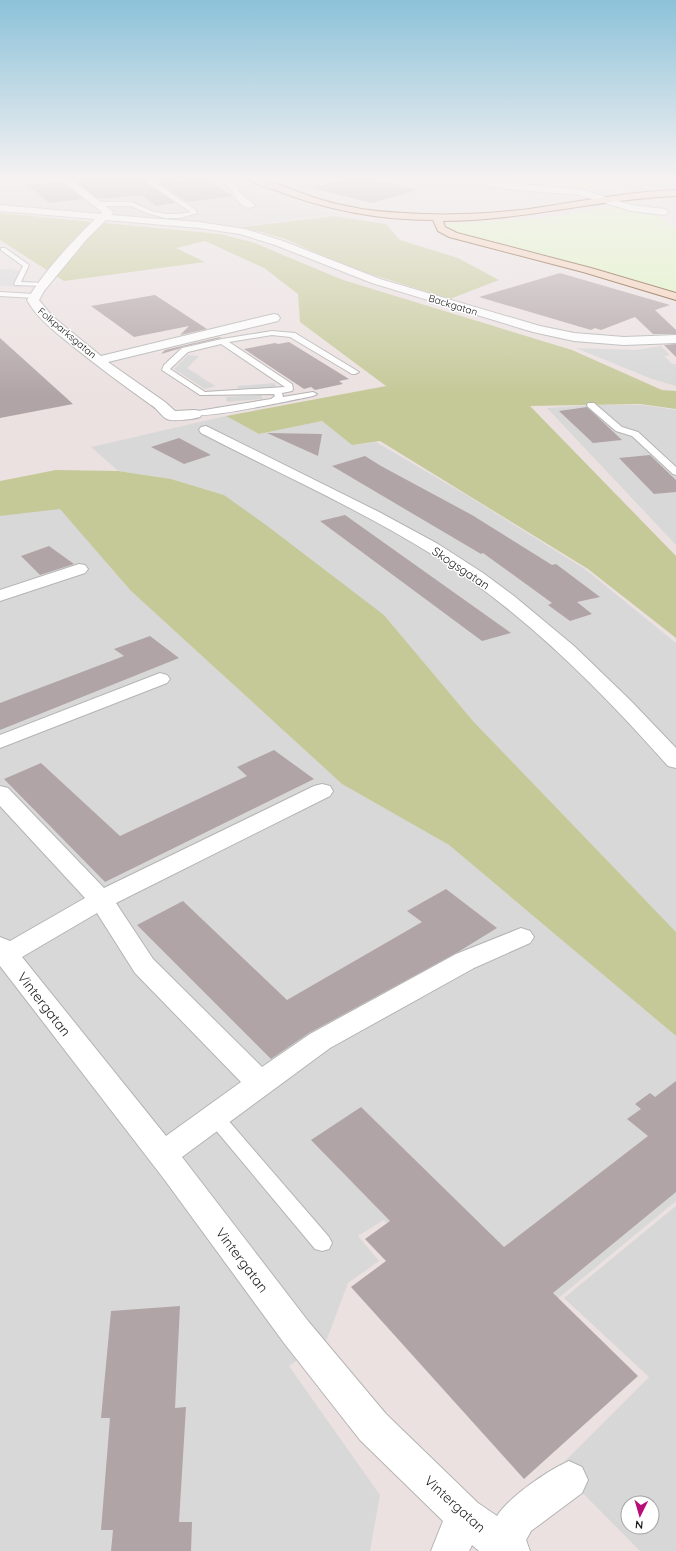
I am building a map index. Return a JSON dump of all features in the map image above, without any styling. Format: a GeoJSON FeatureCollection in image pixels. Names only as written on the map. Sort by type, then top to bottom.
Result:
{"type":"FeatureCollection","features":[{"type":"Feature","properties":{"kind":"main road"},"geometry":{"type":"LineString","coordinates":[[512,250],[587,270],[676,297]]}},
{"type":"Feature","properties":{"kind":"street","name":"Folkparksgatan"},"geometry":{"type":"LineString","coordinates":[[71,250],[34,296],[33,304],[37,309],[99,360],[140,392],[161,405],[170,416],[195,414]]}},
{"type":"Feature","properties":{"kind":"street","name":"Backgatan"},"geometry":{"type":"LineString","coordinates":[[296,250],[327,264],[376,282],[458,307],[567,336],[598,340],[624,341],[676,339]]}},
{"type":"Feature","properties":{"kind":"street"},"geometry":{"type":"LineString","coordinates":[[99,360],[274,318]]}},
{"type":"Feature","properties":{"kind":"street","name":"Skogsgatan"},"geometry":{"type":"LineString","coordinates":[[206,430],[352,503],[444,554],[488,585],[572,654],[623,704],[676,761]]}},
{"type":"Feature","properties":{"kind":"street"},"geometry":{"type":"LineString","coordinates":[[0,596],[79,569]]}},
{"type":"Feature","properties":{"kind":"street"},"geometry":{"type":"LineString","coordinates":[[0,742],[160,679]]}},
{"type":"Feature","properties":{"kind":"street"},"geometry":{"type":"LineString","coordinates":[[3,950],[322,791]]}},
{"type":"Feature","properties":{"kind":"street"},"geometry":{"type":"LineString","coordinates":[[0,793],[101,900],[144,966],[261,1084]]}},
{"type":"Feature","properties":{"kind":"street"},"geometry":{"type":"LineString","coordinates":[[163,1154],[320,1041],[465,961],[521,937]]}},
{"type":"Feature","properties":{"kind":"street","name":"Vintergatan"},"geometry":{"type":"LineString","coordinates":[[3,950],[163,1154],[296,1332],[373,1427],[465,1516],[506,1547]]}},
{"type":"Feature","properties":{"kind":"street"},"geometry":{"type":"LineString","coordinates":[[506,1547],[518,1518],[569,1480]]}},
{"type":"Feature","properties":{"kind":"street"},"geometry":{"type":"LineString","coordinates":[[450,1551],[465,1516]]}},
{"type":"Feature","properties":{"kind":"lane"},"geometry":{"type":"LineString","coordinates":[[5,250],[26,265],[17,284],[42,285]]}},
{"type":"Feature","properties":{"kind":"lane"},"geometry":{"type":"LineString","coordinates":[[0,294],[34,296]]}},
{"type":"Feature","properties":{"kind":"lane"},"geometry":{"type":"LineString","coordinates":[[222,341],[289,386],[289,389],[278,391],[205,394],[200,393],[166,370],[167,367],[185,350],[222,341],[272,333],[292,335],[354,372]]}},
{"type":"Feature","properties":{"kind":"lane"},"geometry":{"type":"LineString","coordinates":[[273,402],[279,397],[278,391]]}},
{"type":"Feature","properties":{"kind":"lane"},"geometry":{"type":"LineString","coordinates":[[195,414],[216,412],[313,394]]}},
{"type":"Feature","properties":{"kind":"lane"},"geometry":{"type":"LineString","coordinates":[[591,405],[619,429],[635,434],[676,472]]}},
{"type":"Feature","properties":{"kind":"lane"},"geometry":{"type":"LineString","coordinates":[[214,1117],[322,1243]]}},
{"type":"Feature","properties":{"kind":"shaded area"},"geometry":{"type":"Polygon","coordinates":[[[12,268],[19,272],[26,282],[21,287],[0,286],[0,270],[12,268]]]}},
{"type":"Feature","properties":{"kind":"shaded area"},"geometry":{"type":"Polygon","coordinates":[[[661,346],[670,355],[664,356],[672,364],[676,364],[676,386],[652,379],[576,348],[636,350],[661,346]]]}},
{"type":"Feature","properties":{"kind":"shaded area"},"geometry":{"type":"Polygon","coordinates":[[[188,355],[199,356],[187,368],[215,386],[205,389],[174,369],[188,355]]]}},
{"type":"Feature","properties":{"kind":"shaded area"},"geometry":{"type":"Polygon","coordinates":[[[275,383],[276,387],[238,389],[237,386],[275,383]]]}},
{"type":"Feature","properties":{"kind":"shaded area"},"geometry":{"type":"Polygon","coordinates":[[[261,395],[263,399],[227,402],[226,397],[261,395]]]}},
{"type":"Feature","properties":{"kind":"shaded area"},"geometry":{"type":"Polygon","coordinates":[[[594,405],[642,405],[676,410],[676,545],[547,408],[594,405]]]}},
{"type":"Feature","properties":{"kind":"shaded area"},"geometry":{"type":"Polygon","coordinates":[[[226,416],[259,434],[322,421],[352,445],[376,442],[468,496],[585,569],[676,643],[676,932],[473,721],[384,615],[224,495],[171,479],[118,471],[91,447],[226,416]]]}},
{"type":"Feature","properties":{"kind":"shaded area"},"geometry":{"type":"Polygon","coordinates":[[[60,508],[131,591],[342,784],[449,845],[676,1036],[676,1201],[503,1344],[384,1220],[358,1236],[379,1261],[348,1283],[327,1339],[289,1366],[380,1495],[370,1551],[0,1551],[0,516],[60,508]]]}},
{"type":"Feature","properties":{"kind":"shaded area"},"geometry":{"type":"Polygon","coordinates":[[[676,1206],[676,1551],[640,1551],[624,1535],[660,1535],[660,1495],[620,1495],[620,1531],[558,1468],[649,1377],[564,1298],[676,1206]]]}},
{"type":"Feature","properties":{"kind":"green space"},"geometry":{"type":"Polygon","coordinates":[[[16,250],[181,250],[205,262],[64,281],[16,250]]]}},
{"type":"Feature","properties":{"kind":"green space"},"geometry":{"type":"Polygon","coordinates":[[[225,250],[272,250],[343,280],[572,350],[662,390],[676,391],[676,409],[640,404],[530,406],[676,556],[676,638],[588,569],[380,441],[352,445],[322,421],[259,434],[226,416],[386,386],[300,322],[298,294],[264,268],[225,250]]]}},
{"type":"Feature","properties":{"kind":"green space"},"geometry":{"type":"Polygon","coordinates":[[[311,250],[433,250],[458,258],[499,280],[450,299],[345,266],[311,250]]]}},
{"type":"Feature","properties":{"kind":"green space"},"geometry":{"type":"Polygon","coordinates":[[[517,250],[676,250],[676,294],[517,250]]]}},
{"type":"Feature","properties":{"kind":"green space"},"geometry":{"type":"Polygon","coordinates":[[[56,470],[118,471],[171,479],[224,495],[384,615],[473,721],[676,932],[676,1036],[449,845],[342,784],[131,591],[60,509],[0,516],[0,481],[56,470]]]}},
{"type":"Feature","properties":{"kind":"building"},"geometry":{"type":"Polygon","coordinates":[[[560,273],[670,305],[655,310],[676,330],[676,334],[653,334],[635,317],[601,330],[595,328],[591,330],[479,297],[560,273]]]}},
{"type":"Feature","properties":{"kind":"building"},"geometry":{"type":"Polygon","coordinates":[[[155,295],[207,329],[180,335],[189,326],[134,337],[91,306],[155,295]]]}},
{"type":"Feature","properties":{"kind":"building"},"geometry":{"type":"Polygon","coordinates":[[[0,338],[73,404],[0,418],[0,338]]]}},
{"type":"Feature","properties":{"kind":"building"},"geometry":{"type":"Polygon","coordinates":[[[221,338],[182,347],[161,354],[165,350],[221,338]]]}},
{"type":"Feature","properties":{"kind":"building"},"geometry":{"type":"Polygon","coordinates":[[[289,342],[349,379],[339,381],[343,384],[315,390],[311,387],[304,389],[244,349],[289,342]]]}},
{"type":"Feature","properties":{"kind":"building"},"geometry":{"type":"Polygon","coordinates":[[[676,344],[676,357],[664,345],[676,344]]]}},
{"type":"Feature","properties":{"kind":"building"},"geometry":{"type":"Polygon","coordinates":[[[587,407],[622,440],[593,443],[559,411],[587,407]]]}},
{"type":"Feature","properties":{"kind":"building"},"geometry":{"type":"Polygon","coordinates":[[[267,433],[322,434],[318,456],[267,433]]]}},
{"type":"Feature","properties":{"kind":"building"},"geometry":{"type":"Polygon","coordinates":[[[179,438],[211,455],[184,464],[151,447],[179,438]]]}},
{"type":"Feature","properties":{"kind":"building"},"geometry":{"type":"Polygon","coordinates":[[[650,455],[676,480],[676,492],[654,494],[619,458],[650,455]]]}},
{"type":"Feature","properties":{"kind":"building"},"geometry":{"type":"Polygon","coordinates":[[[365,456],[472,515],[552,565],[556,564],[600,597],[577,602],[592,614],[570,621],[548,605],[552,603],[483,553],[481,554],[332,466],[365,456]]]}},
{"type":"Feature","properties":{"kind":"building"},"geometry":{"type":"Polygon","coordinates":[[[345,515],[511,633],[482,641],[320,521],[345,515]]]}},
{"type":"Feature","properties":{"kind":"building"},"geometry":{"type":"Polygon","coordinates":[[[49,546],[74,564],[40,575],[21,556],[49,546]]]}},
{"type":"Feature","properties":{"kind":"building"},"geometry":{"type":"Polygon","coordinates":[[[150,636],[179,658],[0,730],[0,703],[124,656],[114,649],[150,636]]]}},
{"type":"Feature","properties":{"kind":"building"},"geometry":{"type":"Polygon","coordinates":[[[274,750],[314,779],[105,882],[4,779],[41,763],[120,836],[247,776],[237,767],[274,750]]]}},
{"type":"Feature","properties":{"kind":"building"},"geometry":{"type":"Polygon","coordinates":[[[446,889],[497,928],[458,952],[309,1033],[271,1059],[137,925],[183,901],[287,1000],[422,922],[407,911],[446,889]]]}},
{"type":"Feature","properties":{"kind":"building"},"geometry":{"type":"Polygon","coordinates":[[[676,1081],[676,1192],[553,1293],[638,1376],[524,1479],[351,1287],[386,1261],[365,1239],[390,1221],[311,1140],[361,1107],[504,1247],[648,1136],[627,1119],[641,1109],[635,1104],[650,1093],[655,1097],[676,1081]]]}},
{"type":"Feature","properties":{"kind":"building"},"geometry":{"type":"Polygon","coordinates":[[[180,1306],[175,1408],[186,1407],[179,1522],[192,1522],[191,1551],[111,1551],[113,1530],[101,1530],[110,1418],[101,1418],[111,1311],[180,1306]]]}}]}
